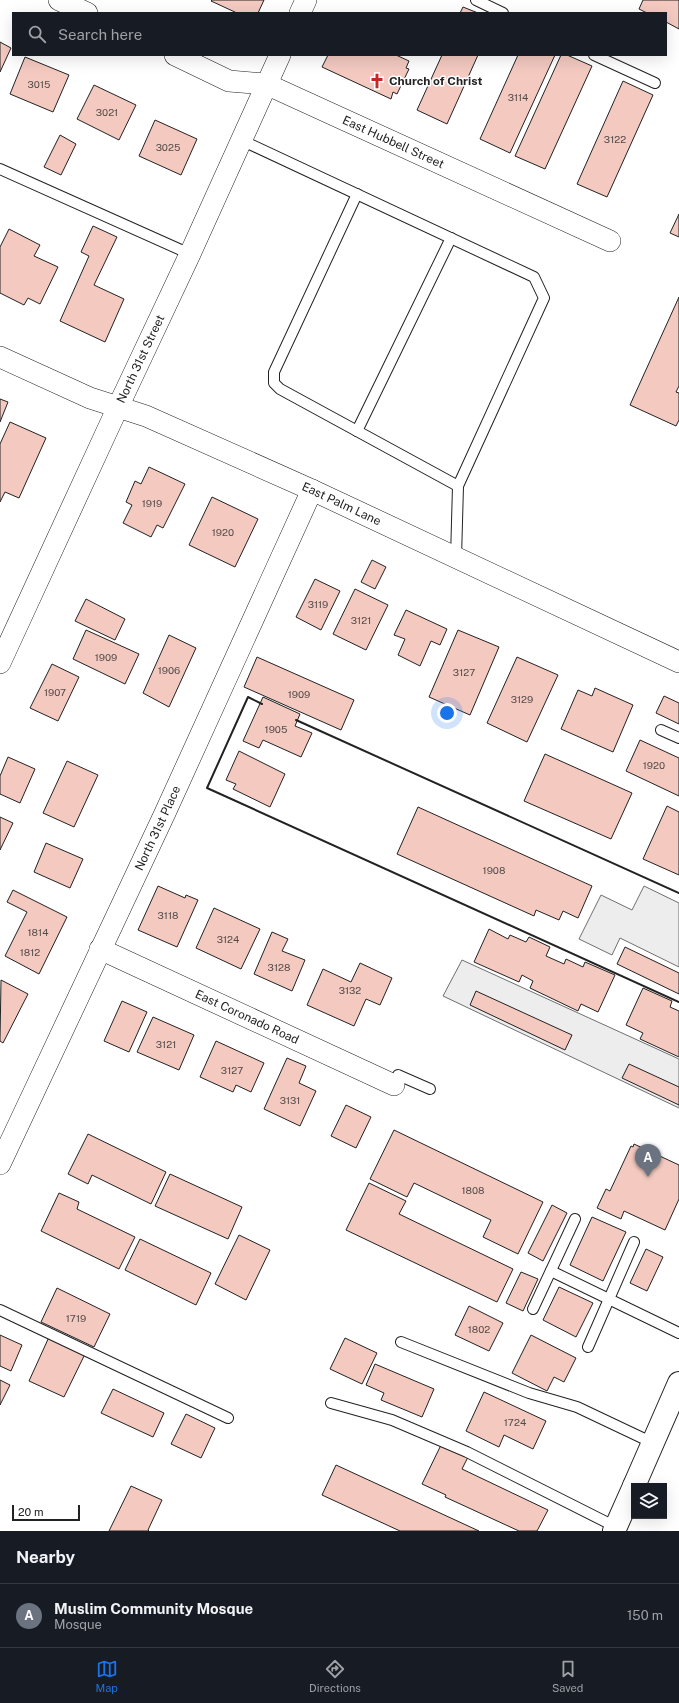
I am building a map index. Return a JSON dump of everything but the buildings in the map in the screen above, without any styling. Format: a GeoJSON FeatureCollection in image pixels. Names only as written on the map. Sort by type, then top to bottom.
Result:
{"type":"FeatureCollection","features":[{"type":"Feature","properties":{"kind":"main road"},"geometry":{"type":"LineString","coordinates":[[635,1483],[679,1383]]}},
{"type":"Feature","properties":{"kind":"main road"},"geometry":{"type":"LineString","coordinates":[[615,1529],[631,1493]]}},
{"type":"Feature","properties":{"kind":"street"},"geometry":{"type":"LineString","coordinates":[[59,0],[85,12]]}},
{"type":"Feature","properties":{"kind":"street"},"geometry":{"type":"LineString","coordinates":[[300,12],[306,0]]}},
{"type":"Feature","properties":{"kind":"street","name":"East Hubbell Street"},"geometry":{"type":"LineString","coordinates":[[177,56],[228,81],[266,84],[610,241]]}},
{"type":"Feature","properties":{"kind":"street","name":"North 31st Street"},"geometry":{"type":"LineString","coordinates":[[0,663],[190,254],[280,56]]}},
{"type":"Feature","properties":{"kind":"street","name":"East Palm Lane"},"geometry":{"type":"LineString","coordinates":[[0,356],[90,398],[146,416],[312,490],[679,662]]}},
{"type":"Feature","properties":{"kind":"street","name":"North 31st Place"},"geometry":{"type":"LineString","coordinates":[[0,1164],[165,813],[312,490]]}},
{"type":"Feature","properties":{"kind":"street","name":"East Coronado Road"},"geometry":{"type":"LineString","coordinates":[[100,949],[394,1085]]}},
{"type":"Feature","properties":{"kind":"lane"},"geometry":{"type":"LineString","coordinates":[[476,0],[501,12]]}},
{"type":"Feature","properties":{"kind":"lane"},"geometry":{"type":"LineString","coordinates":[[596,56],[654,83]]}},
{"type":"Feature","properties":{"kind":"lane"},"geometry":{"type":"LineString","coordinates":[[241,140],[534,277],[544,298],[458,486],[456,558]]}},
{"type":"Feature","properties":{"kind":"lane"},"geometry":{"type":"LineString","coordinates":[[0,169],[190,254]]}},
{"type":"Feature","properties":{"kind":"lane"},"geometry":{"type":"LineString","coordinates":[[357,194],[274,372],[274,383],[280,390],[458,486]]}},
{"type":"Feature","properties":{"kind":"lane"},"geometry":{"type":"LineString","coordinates":[[357,432],[451,238]]}},
{"type":"Feature","properties":{"kind":"lane"},"geometry":{"type":"LineString","coordinates":[[661,730],[679,738]]}},
{"type":"Feature","properties":{"kind":"lane"},"geometry":{"type":"LineString","coordinates":[[394,1085],[398,1075],[430,1089]]}},
{"type":"Feature","properties":{"kind":"lane"},"geometry":{"type":"LineString","coordinates":[[533,1309],[575,1219]]}},
{"type":"Feature","properties":{"kind":"lane"},"geometry":{"type":"LineString","coordinates":[[588,1347],[634,1242]]}},
{"type":"Feature","properties":{"kind":"lane"},"geometry":{"type":"LineString","coordinates":[[551,1271],[679,1333]]}},
{"type":"Feature","properties":{"kind":"lane"},"geometry":{"type":"LineString","coordinates":[[0,1310],[228,1418]]}},
{"type":"Feature","properties":{"kind":"lane"},"geometry":{"type":"LineString","coordinates":[[401,1342],[529,1393],[576,1407],[653,1443]]}},
{"type":"Feature","properties":{"kind":"lane"},"geometry":{"type":"LineString","coordinates":[[331,1404],[392,1420],[467,1452],[615,1529]]}},
{"type":"Feature","properties":{"kind":"shaded area"},"geometry":{"type":"Polygon","coordinates":[[[644,886],[679,903],[679,967],[620,938],[612,955],[579,939],[601,895],[632,910],[644,886]]]}},
{"type":"Feature","properties":{"kind":"shaded area"},"geometry":{"type":"Polygon","coordinates":[[[462,960],[679,1059],[679,1108],[443,996],[462,960]]]}},
{"type":"Feature","properties":{"kind":"wall"},"geometry":{"type":"LineString","coordinates":[[262,704],[248,697],[207,788],[679,1002]]}},
{"type":"Feature","properties":{"kind":"wall"},"geometry":{"type":"LineString","coordinates":[[296,720],[679,893]]}},
{"type":"Feature","properties":{"kind":"place","name":"Church of Christ"},"geometry":{"type":"Point","coordinates":[377,81]}},
{"type":"Feature","properties":{"kind":"place","name":"Muslim Community Mosque"},"geometry":{"type":"Point","coordinates":[648,1177]}}]}
